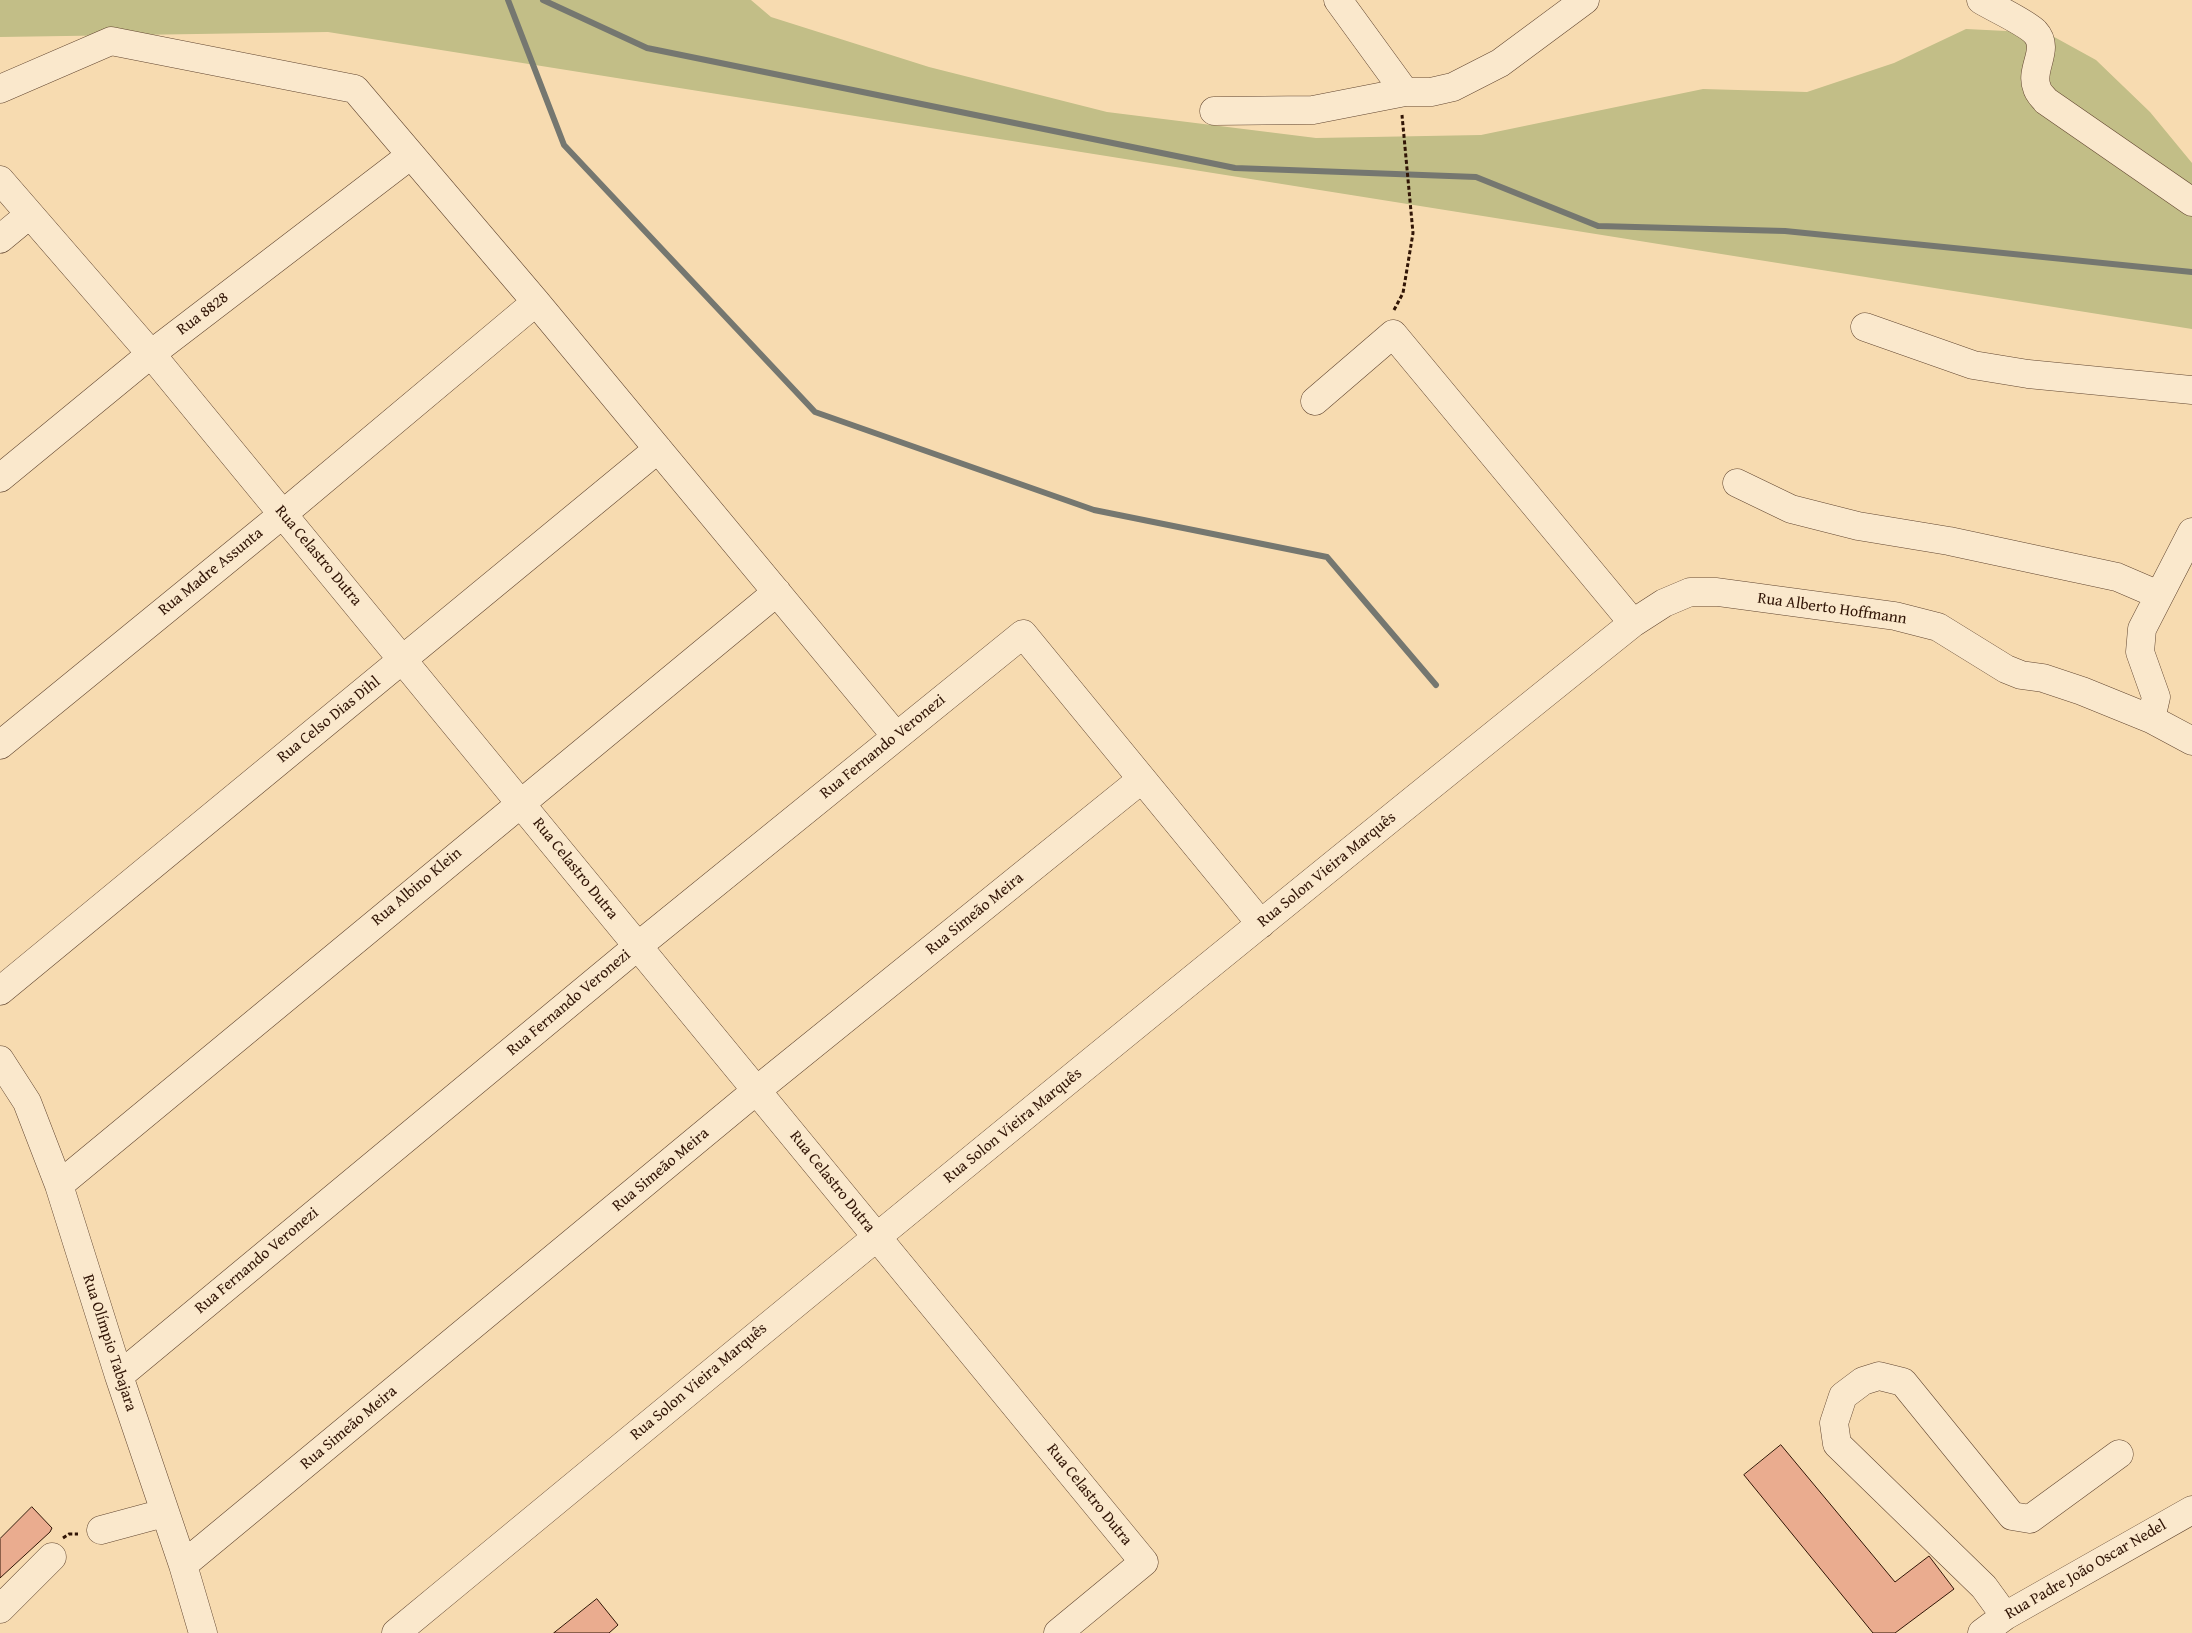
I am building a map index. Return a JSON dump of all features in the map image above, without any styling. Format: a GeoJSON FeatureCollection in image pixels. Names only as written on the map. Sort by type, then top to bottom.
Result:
{"type":"FeatureCollection","features":[{"type":"Feature","properties":{"kind":"street"},"geometry":{"type":"LineString","coordinates":[[1338,0],[1405,92]]}},
{"type":"Feature","properties":{"kind":"street"},"geometry":{"type":"LineString","coordinates":[[1214,111],[1313,110],[1405,92],[1431,92],[1453,87],[1500,63],[1585,0]]}},
{"type":"Feature","properties":{"kind":"street"},"geometry":{"type":"LineString","coordinates":[[1981,0],[2034,31],[2041,41],[2036,88],[2046,101],[2192,202]]}},
{"type":"Feature","properties":{"kind":"street"},"geometry":{"type":"LineString","coordinates":[[0,89],[111,41],[355,89],[536,302],[896,736]]}},
{"type":"Feature","properties":{"kind":"street","name":"Rua 8828"},"geometry":{"type":"LineString","coordinates":[[0,478],[151,354],[411,155]]}},
{"type":"Feature","properties":{"kind":"street","name":"Rua Celastro Dutra"},"geometry":{"type":"LineString","coordinates":[[0,180],[151,354],[1144,1562],[1058,1633]]}},
{"type":"Feature","properties":{"kind":"street"},"geometry":{"type":"LineString","coordinates":[[0,239],[29,215]]}},
{"type":"Feature","properties":{"kind":"street","name":"Rua Madre Assunta"},"geometry":{"type":"LineString","coordinates":[[0,745],[283,514],[536,302]]}},
{"type":"Feature","properties":{"kind":"street"},"geometry":{"type":"LineString","coordinates":[[1865,327],[1973,365],[2028,374],[2192,390]]}},
{"type":"Feature","properties":{"kind":"street"},"geometry":{"type":"LineString","coordinates":[[1315,401],[1393,334],[1633,623]]}},
{"type":"Feature","properties":{"kind":"street","name":"Rua Celso Dias Dihl"},"geometry":{"type":"LineString","coordinates":[[0,991],[658,449]]}},
{"type":"Feature","properties":{"kind":"street"},"geometry":{"type":"LineString","coordinates":[[1737,483],[1791,509],[1858,526],[1949,541],[2116,577],[2159,595]]}},
{"type":"Feature","properties":{"kind":"street"},"geometry":{"type":"LineString","coordinates":[[2152,720],[2156,697],[2140,652],[2142,629],[2192,532]]}},
{"type":"Feature","properties":{"kind":"street","name":"Rua Albino Klein"},"geometry":{"type":"LineString","coordinates":[[59,1184],[776,592]]}},
{"type":"Feature","properties":{"kind":"street","name":"Rua Alberto Hoffmann"},"geometry":{"type":"LineString","coordinates":[[1633,623],[1664,603],[1690,592],[1717,592],[1895,616],[1938,627],[2006,669],[2021,676],[2043,678],[2074,688],[2152,720],[2192,741]]}},
{"type":"Feature","properties":{"kind":"street","name":"Rua Solon Vieira Marquês"},"geometry":{"type":"LineString","coordinates":[[396,1633],[877,1236],[1633,623]]}},
{"type":"Feature","properties":{"kind":"street","name":"Rua Fernando Veronezi"},"geometry":{"type":"LineString","coordinates":[[119,1376],[638,946],[1023,634],[1142,779]]}},
{"type":"Feature","properties":{"kind":"street"},"geometry":{"type":"LineString","coordinates":[[1142,779],[1261,924]]}},
{"type":"Feature","properties":{"kind":"street","name":"Rua Simeão Meira"},"geometry":{"type":"LineString","coordinates":[[183,1565],[757,1090],[1142,779]]}},
{"type":"Feature","properties":{"kind":"street","name":"Rua Olímpio Tabajara"},"geometry":{"type":"LineString","coordinates":[[0,1060],[27,1102],[59,1184],[119,1376],[183,1565],[203,1633]]}},
{"type":"Feature","properties":{"kind":"street"},"geometry":{"type":"LineString","coordinates":[[2005,1616],[1984,1587],[1837,1444],[1834,1423],[1843,1396],[1863,1381],[1880,1376],[1903,1382],[2012,1516],[2021,1519],[2030,1519],[2118,1454]]}},
{"type":"Feature","properties":{"kind":"street","name":"Rua Padre João Oscar Nedel"},"geometry":{"type":"LineString","coordinates":[[1982,1633],[2005,1616],[2192,1510]]}},
{"type":"Feature","properties":{"kind":"street"},"geometry":{"type":"LineString","coordinates":[[100,1530],[164,1513]]}},
{"type":"Feature","properties":{"kind":"street"},"geometry":{"type":"LineString","coordinates":[[0,1609],[52,1557]]}},
{"type":"Feature","properties":{"kind":"path"},"geometry":{"type":"LineString","coordinates":[[1392,313],[1403,293],[1412,233],[1402,118],[1405,92]]}},
{"type":"Feature","properties":{"kind":"path"},"geometry":{"type":"LineString","coordinates":[[52,1557],[65,1536],[100,1530]]}},
{"type":"Feature","properties":{"kind":"shaded area"},"geometry":{"type":"Polygon","coordinates":[[[0,0],[751,0],[771,17],[929,67],[1107,112],[1316,138],[1481,135],[1703,89],[1807,92],[1894,63],[1966,29],[2047,33],[2096,60],[2150,112],[2192,163],[2192,329],[328,32],[0,37],[0,0]]]}},
{"type":"Feature","properties":{"kind":"building"},"geometry":{"type":"Polygon","coordinates":[[[1781,1445],[1895,1582],[1929,1556],[1954,1589],[1895,1633],[1873,1633],[1744,1475],[1781,1445]]]}},
{"type":"Feature","properties":{"kind":"building"},"geometry":{"type":"Polygon","coordinates":[[[32,1507],[52,1528],[0,1578],[0,1539],[32,1507]]]}},
{"type":"Feature","properties":{"kind":"building"},"geometry":{"type":"Polygon","coordinates":[[[597,1599],[618,1625],[609,1633],[554,1633],[597,1599]]]}},
{"type":"Feature","properties":{"kind":"waterway"},"geometry":{"type":"LineString","coordinates":[[508,0],[564,145],[815,412],[1094,510],[1327,557],[1436,685]]}},
{"type":"Feature","properties":{"kind":"waterway"},"geometry":{"type":"LineString","coordinates":[[543,0],[647,48],[1235,168],[1476,177],[1598,226],[1785,231],[2192,272]]}}]}
